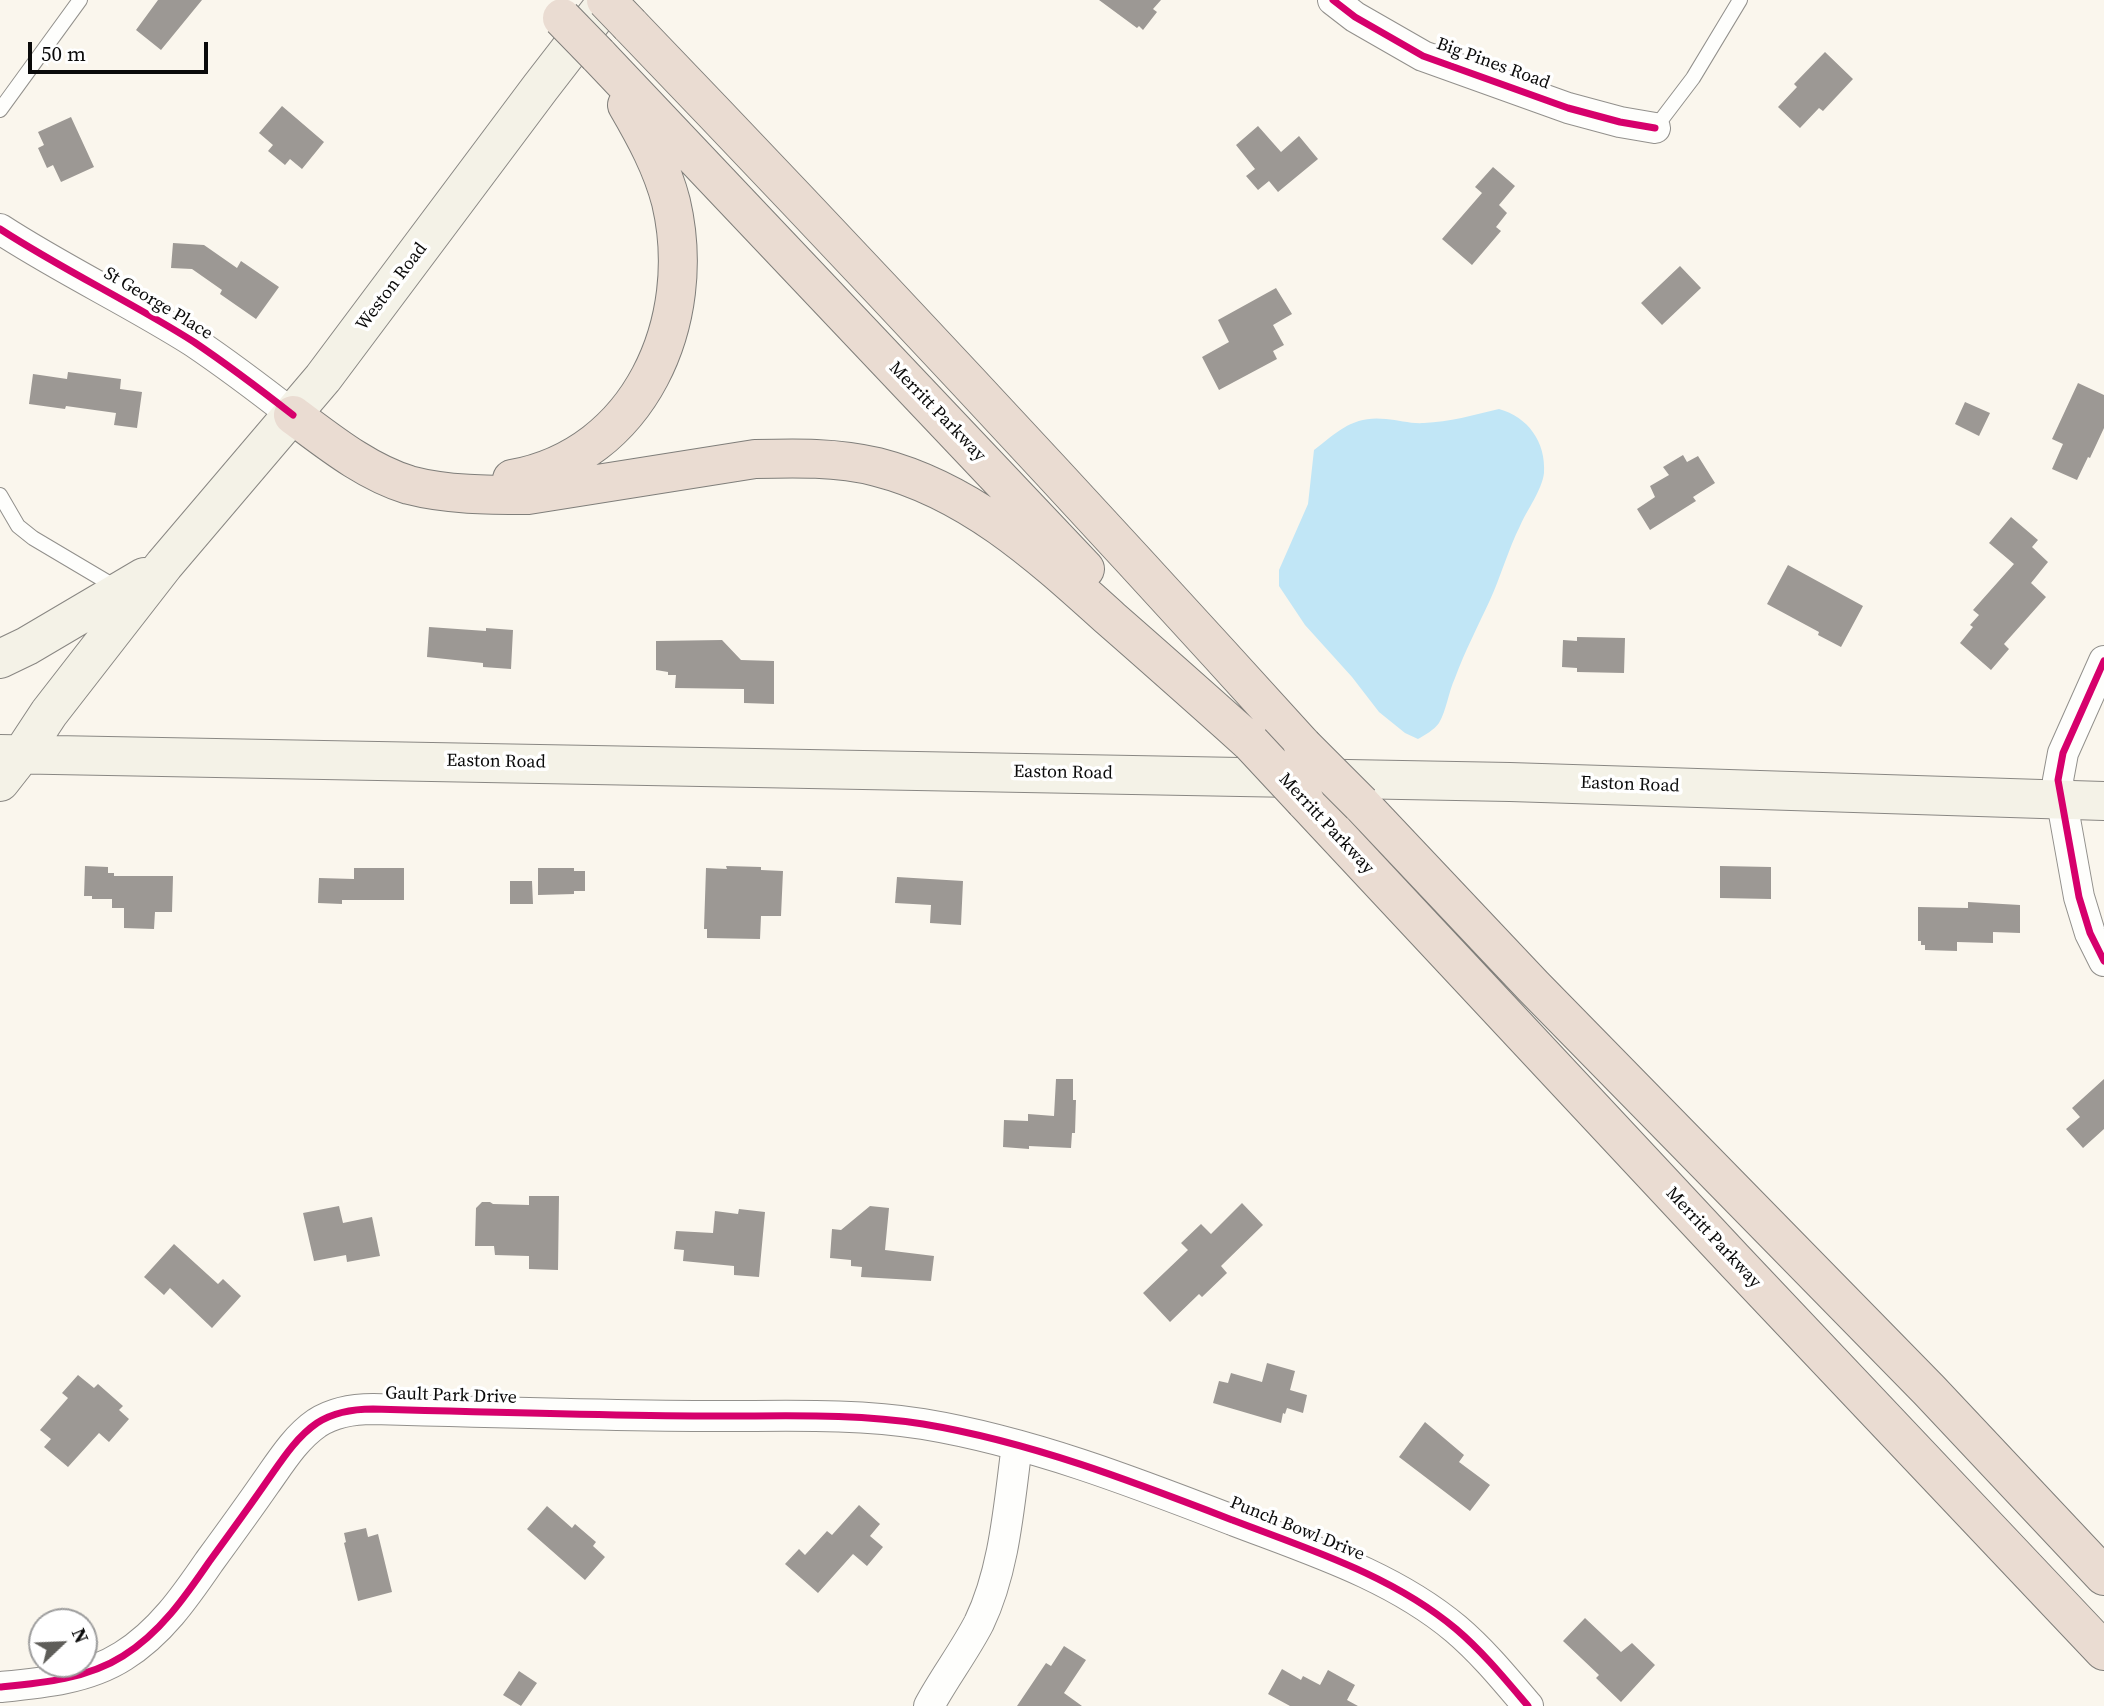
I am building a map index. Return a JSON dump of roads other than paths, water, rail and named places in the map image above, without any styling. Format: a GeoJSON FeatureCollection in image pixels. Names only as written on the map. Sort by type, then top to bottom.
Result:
{"type":"FeatureCollection","features":[{"type":"Feature","properties":{"kind":"highway","name":"Merritt Parkway"},"geometry":{"type":"LineString","coordinates":[[615,8],[1078,500],[1303,746],[1928,1390],[2104,1576]]}},
{"type":"Feature","properties":{"kind":"highway","name":"Merritt Parkway"},"geometry":{"type":"LineString","coordinates":[[553,9],[1306,801],[1742,1269],[2104,1651]]}},
{"type":"Feature","properties":{"kind":"highway"},"geometry":{"type":"LineString","coordinates":[[446,491],[538,472],[584,450],[617,425],[644,390],[658,363],[676,294],[676,226],[662,174],[648,141],[598,55]]}},
{"type":"Feature","properties":{"kind":"highway"},"geometry":{"type":"LineString","coordinates":[[293,415],[371,468],[406,484],[446,491],[528,495],[755,459],[817,458],[876,467],[909,477],[947,492],[1000,525],[1075,587],[1251,743]]}},
{"type":"Feature","properties":{"kind":"main road","name":"Weston Road"},"geometry":{"type":"LineString","coordinates":[[7,763],[164,565],[293,415],[378,306],[540,88],[615,8]]}},
{"type":"Feature","properties":{"kind":"main road","name":"Weston Road"},"geometry":{"type":"LineString","coordinates":[[0,659],[123,591],[164,565]]}},
{"type":"Feature","properties":{"kind":"main road","name":"Easton Road"},"geometry":{"type":"LineString","coordinates":[[7,763],[1497,781],[2104,801]]}},
{"type":"Feature","properties":{"kind":"street","name":"Big Pines Road"},"geometry":{"type":"LineString","coordinates":[[1333,0],[1355,17],[1423,56],[1568,108],[1655,128]]}},
{"type":"Feature","properties":{"kind":"street","name":"St George Place"},"geometry":{"type":"LineString","coordinates":[[0,229],[194,342],[293,415]]}},
{"type":"Feature","properties":{"kind":"street"},"geometry":{"type":"LineString","coordinates":[[2104,662],[2063,753],[2058,780],[2079,897],[2090,933],[2104,961]]}},
{"type":"Feature","properties":{"kind":"street","name":"Gault Park Drive"},"geometry":{"type":"LineString","coordinates":[[0,1688],[80,1675],[103,1667],[141,1643],[163,1623],[188,1592],[298,1440],[315,1424],[340,1412],[365,1409],[569,1415],[837,1416],[923,1424],[1017,1445]]}},
{"type":"Feature","properties":{"kind":"street"},"geometry":{"type":"LineString","coordinates":[[929,1706],[980,1621],[997,1573],[1017,1445]]}},
{"type":"Feature","properties":{"kind":"street","name":"Punch Bowl Drive"},"geometry":{"type":"LineString","coordinates":[[1017,1445],[1138,1483],[1312,1551],[1398,1590],[1459,1631],[1484,1654],[1528,1706]]}},
{"type":"Feature","properties":{"kind":"lane"},"geometry":{"type":"LineString","coordinates":[[0,110],[80,0]]}},
{"type":"Feature","properties":{"kind":"lane"},"geometry":{"type":"LineString","coordinates":[[1655,128],[1693,78],[1740,0]]}},
{"type":"Feature","properties":{"kind":"lane"},"geometry":{"type":"LineString","coordinates":[[0,495],[18,526],[33,538],[123,591]]}},
{"type":"Feature","properties":{"kind":"water"},"geometry":{"type":"Polygon","coordinates":[[[1499,409],[1519,418],[1533,432],[1542,451],[1543,480],[1463,658],[1442,718],[1435,728],[1418,739],[1405,733],[1379,712],[1352,677],[1305,625],[1279,586],[1279,570],[1308,504],[1314,450],[1331,437],[1347,426],[1365,419],[1433,422],[1499,409]]]}}]}
